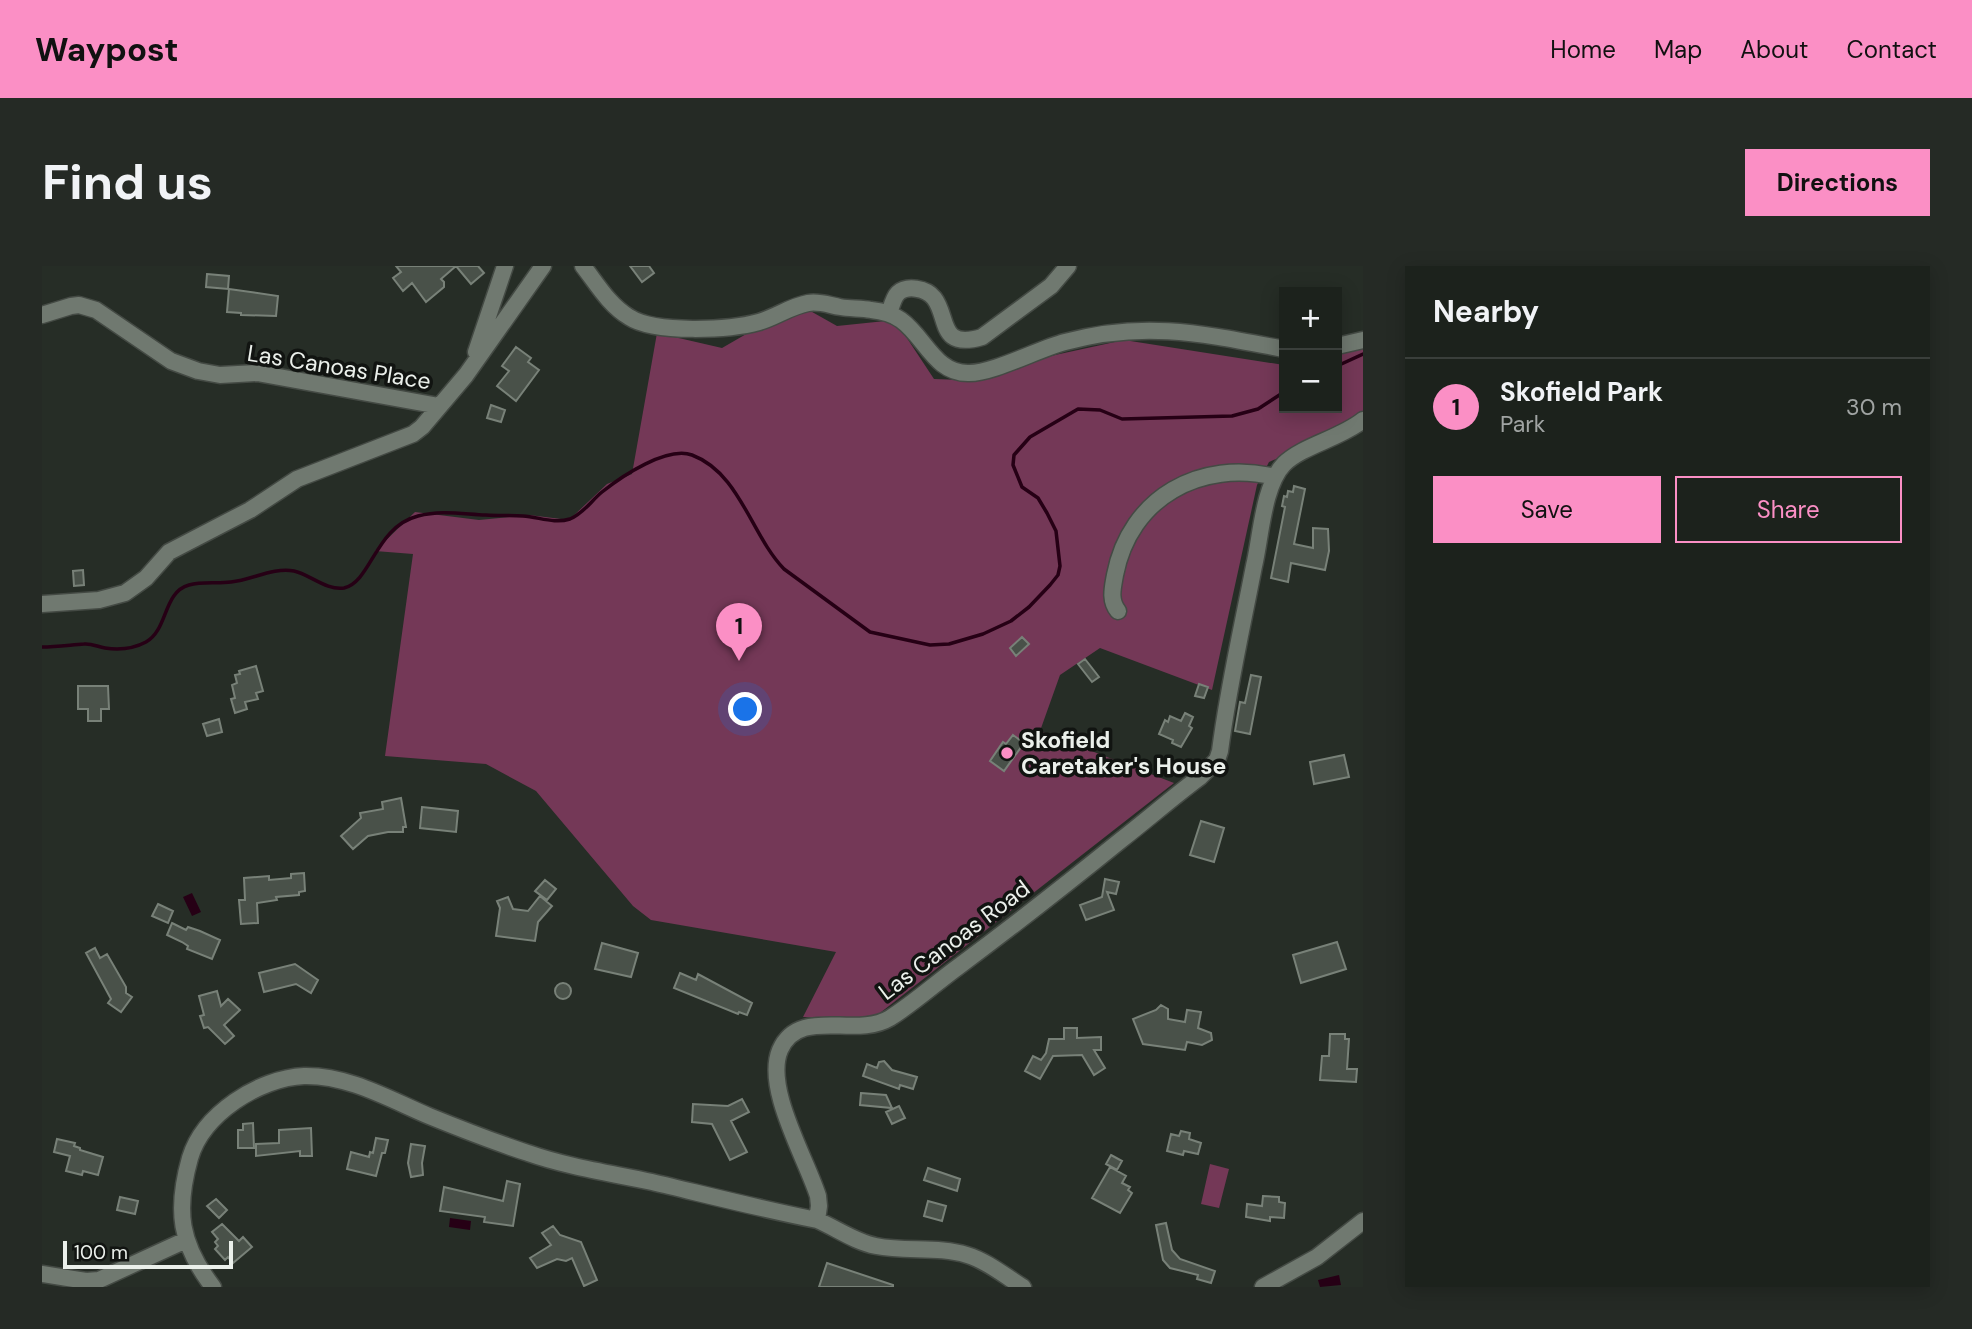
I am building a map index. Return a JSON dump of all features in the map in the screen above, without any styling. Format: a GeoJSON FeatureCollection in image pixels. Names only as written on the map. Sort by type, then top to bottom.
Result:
{"type":"FeatureCollection","features":[{"type":"Feature","properties":{"kind":"street"},"geometry":{"type":"LineString","coordinates":[[471,368],[505,266]]}},
{"type":"Feature","properties":{"kind":"street"},"geometry":{"type":"LineString","coordinates":[[42,604],[99,600],[125,593],[146,578],[169,552],[260,505],[297,479],[403,439],[422,427],[471,368],[543,266]]}},
{"type":"Feature","properties":{"kind":"street"},"geometry":{"type":"LineString","coordinates":[[583,266],[606,298],[629,318],[656,326],[696,328],[760,322],[810,303],[889,314],[906,324],[942,365],[962,373],[984,371],[1062,342],[1089,335],[1136,330],[1202,333],[1279,348]]}},
{"type":"Feature","properties":{"kind":"street"},"geometry":{"type":"LineString","coordinates":[[889,314],[898,293],[905,289],[921,289],[934,298],[950,334],[958,339],[973,340],[982,337],[1051,286],[1068,266]]}},
{"type":"Feature","properties":{"kind":"street","name":"Las Canoas Place"},"geometry":{"type":"LineString","coordinates":[[42,315],[79,305],[96,310],[171,361],[198,371],[220,374],[257,373],[439,406]]}},
{"type":"Feature","properties":{"kind":"street"},"geometry":{"type":"LineString","coordinates":[[1342,345],[1363,340]]}},
{"type":"Feature","properties":{"kind":"street"},"geometry":{"type":"LineString","coordinates":[[1118,611],[1112,596],[1121,553],[1131,531],[1148,508],[1179,487],[1220,473],[1249,471],[1275,477],[1288,461],[1363,420]]}},
{"type":"Feature","properties":{"kind":"street","name":"Las Canoas Road"},"geometry":{"type":"LineString","coordinates":[[817,1220],[818,1196],[780,1095],[778,1066],[781,1047],[793,1033],[803,1027],[861,1027],[890,1018],[1032,911],[1200,777],[1217,760],[1229,686],[1268,499],[1275,477]]}},
{"type":"Feature","properties":{"kind":"street"},"geometry":{"type":"LineString","coordinates":[[213,1287],[196,1263],[186,1240],[181,1216],[191,1155],[205,1130],[240,1097],[272,1081],[306,1076],[366,1088],[491,1140],[563,1163],[817,1220],[874,1246],[969,1255],[1023,1287]]}},
{"type":"Feature","properties":{"kind":"street"},"geometry":{"type":"LineString","coordinates":[[1263,1287],[1317,1257],[1363,1221]]}},
{"type":"Feature","properties":{"kind":"street"},"geometry":{"type":"LineString","coordinates":[[42,1274],[86,1281],[99,1280],[186,1240]]}},
{"type":"Feature","properties":{"kind":"shaded area"},"geometry":{"type":"Polygon","coordinates":[[[798,304],[837,326],[895,320],[934,379],[962,380],[1000,367],[1124,340],[1279,364],[1279,413],[1342,413],[1342,345],[1363,338],[1363,415],[1357,425],[1269,462],[1257,485],[1212,690],[1100,648],[1060,675],[1040,731],[1174,783],[871,1020],[803,1017],[836,952],[651,920],[633,906],[536,791],[486,764],[385,756],[413,554],[375,551],[415,512],[479,520],[529,515],[569,520],[607,484],[632,474],[657,333],[722,348],[798,304]]]}},
{"type":"Feature","properties":{"kind":"shaded area"},"geometry":{"type":"Polygon","coordinates":[[[192,893],[201,912],[192,916],[183,897],[192,893]]]}},
{"type":"Feature","properties":{"kind":"shaded area"},"geometry":{"type":"Polygon","coordinates":[[[1210,1164],[1229,1169],[1219,1208],[1201,1204],[1210,1164]]]}},
{"type":"Feature","properties":{"kind":"shaded area"},"geometry":{"type":"Polygon","coordinates":[[[450,1218],[471,1221],[470,1230],[449,1227],[450,1218]]]}},
{"type":"Feature","properties":{"kind":"shaded area"},"geometry":{"type":"Polygon","coordinates":[[[1339,1275],[1341,1285],[1320,1287],[1318,1280],[1339,1275]]]}},
{"type":"Feature","properties":{"kind":"building"},"geometry":{"type":"Polygon","coordinates":[[[396,266],[456,266],[441,279],[444,287],[426,302],[412,283],[403,291],[393,278],[401,272],[396,266]]]}},
{"type":"Feature","properties":{"kind":"building"},"geometry":{"type":"Polygon","coordinates":[[[456,266],[478,266],[484,273],[471,284],[456,266]]]}},
{"type":"Feature","properties":{"kind":"building"},"geometry":{"type":"Polygon","coordinates":[[[630,266],[649,266],[654,273],[642,282],[630,266]]]}},
{"type":"Feature","properties":{"kind":"building"},"geometry":{"type":"Polygon","coordinates":[[[207,274],[229,276],[228,289],[206,287],[207,274]]]}},
{"type":"Feature","properties":{"kind":"building"},"geometry":{"type":"Polygon","coordinates":[[[229,289],[278,296],[276,316],[227,312],[229,289]]]}},
{"type":"Feature","properties":{"kind":"building"},"geometry":{"type":"Polygon","coordinates":[[[516,347],[531,358],[528,362],[539,370],[516,401],[497,386],[509,371],[502,366],[516,347]]]}},
{"type":"Feature","properties":{"kind":"building"},"geometry":{"type":"Polygon","coordinates":[[[491,405],[505,410],[501,422],[487,418],[491,405]]]}},
{"type":"Feature","properties":{"kind":"building"},"geometry":{"type":"Polygon","coordinates":[[[1294,486],[1305,489],[1294,544],[1313,548],[1313,528],[1328,529],[1329,551],[1325,570],[1291,563],[1288,582],[1271,578],[1285,507],[1282,506],[1284,496],[1287,497],[1288,491],[1293,492],[1294,486]]]}},
{"type":"Feature","properties":{"kind":"building"},"geometry":{"type":"Polygon","coordinates":[[[83,570],[84,585],[74,586],[73,571],[83,570]]]}},
{"type":"Feature","properties":{"kind":"building"},"geometry":{"type":"Polygon","coordinates":[[[1022,637],[1029,644],[1016,656],[1010,648],[1022,637]]]}},
{"type":"Feature","properties":{"kind":"building"},"geometry":{"type":"Polygon","coordinates":[[[1085,659],[1099,677],[1092,682],[1078,664],[1085,659]]]}},
{"type":"Feature","properties":{"kind":"building"},"geometry":{"type":"Polygon","coordinates":[[[256,666],[263,691],[256,693],[258,699],[245,702],[247,709],[235,713],[231,699],[235,698],[232,685],[237,683],[235,675],[240,674],[239,671],[256,666]]]}},
{"type":"Feature","properties":{"kind":"building"},"geometry":{"type":"Polygon","coordinates":[[[1251,675],[1261,677],[1250,734],[1235,731],[1240,702],[1245,703],[1251,675]]]}},
{"type":"Feature","properties":{"kind":"building"},"geometry":{"type":"Polygon","coordinates":[[[1199,684],[1208,687],[1204,698],[1195,696],[1199,684]]]}},
{"type":"Feature","properties":{"kind":"building"},"geometry":{"type":"Polygon","coordinates":[[[78,686],[108,686],[109,709],[101,709],[101,721],[88,721],[88,709],[78,709],[78,686]]]}},
{"type":"Feature","properties":{"kind":"building"},"geometry":{"type":"Polygon","coordinates":[[[1185,713],[1193,717],[1189,726],[1192,728],[1181,747],[1159,734],[1165,720],[1168,722],[1170,716],[1181,721],[1185,713]]]}},
{"type":"Feature","properties":{"kind":"building"},"geometry":{"type":"Polygon","coordinates":[[[219,719],[222,732],[207,736],[203,724],[219,719]]]}},
{"type":"Feature","properties":{"kind":"building","name":"Skofield Caretaker's House"},"geometry":{"type":"Polygon","coordinates":[[[1013,735],[1024,743],[1004,771],[990,761],[1003,742],[1006,744],[1013,735]]]}},
{"type":"Feature","properties":{"kind":"building"},"geometry":{"type":"Polygon","coordinates":[[[1344,755],[1349,777],[1314,784],[1310,762],[1344,755]]]}},
{"type":"Feature","properties":{"kind":"building"},"geometry":{"type":"Polygon","coordinates":[[[401,798],[406,827],[403,827],[403,832],[368,836],[353,849],[341,836],[361,818],[360,813],[383,809],[382,802],[401,798]]]}},
{"type":"Feature","properties":{"kind":"building"},"geometry":{"type":"Polygon","coordinates":[[[422,807],[458,811],[456,832],[420,828],[422,807]]]}},
{"type":"Feature","properties":{"kind":"building"},"geometry":{"type":"Polygon","coordinates":[[[1201,821],[1224,828],[1214,862],[1190,855],[1201,821]]]}},
{"type":"Feature","properties":{"kind":"building"},"geometry":{"type":"Polygon","coordinates":[[[304,873],[305,891],[299,892],[299,895],[276,897],[277,900],[257,903],[258,923],[241,924],[239,900],[245,900],[244,878],[269,876],[269,880],[291,878],[291,874],[304,873]]]}},
{"type":"Feature","properties":{"kind":"building"},"geometry":{"type":"Polygon","coordinates":[[[1105,879],[1119,882],[1116,894],[1107,892],[1114,910],[1086,920],[1080,905],[1102,897],[1105,879]]]}},
{"type":"Feature","properties":{"kind":"building"},"geometry":{"type":"Polygon","coordinates":[[[545,880],[556,889],[547,900],[535,891],[545,880]]]}},
{"type":"Feature","properties":{"kind":"building"},"geometry":{"type":"Polygon","coordinates":[[[540,896],[552,906],[538,922],[535,941],[496,936],[500,908],[497,901],[508,897],[513,909],[528,911],[540,896]]]}},
{"type":"Feature","properties":{"kind":"building"},"geometry":{"type":"Polygon","coordinates":[[[158,904],[173,911],[168,923],[152,916],[158,904]]]}},
{"type":"Feature","properties":{"kind":"building"},"geometry":{"type":"Polygon","coordinates":[[[172,923],[220,940],[212,959],[187,949],[188,946],[167,935],[172,923]]]}},
{"type":"Feature","properties":{"kind":"building"},"geometry":{"type":"Polygon","coordinates":[[[1337,942],[1346,969],[1301,983],[1293,955],[1337,942]]]}},
{"type":"Feature","properties":{"kind":"building"},"geometry":{"type":"Polygon","coordinates":[[[602,943],[638,953],[631,977],[595,969],[602,943]]]}},
{"type":"Feature","properties":{"kind":"building"},"geometry":{"type":"Polygon","coordinates":[[[95,948],[100,958],[107,954],[126,987],[126,993],[132,997],[121,1012],[108,1003],[111,999],[86,953],[95,948]]]}},
{"type":"Feature","properties":{"kind":"building"},"geometry":{"type":"Polygon","coordinates":[[[295,964],[318,980],[311,993],[296,984],[264,992],[259,973],[295,964]]]}},
{"type":"Feature","properties":{"kind":"building"},"geometry":{"type":"Polygon","coordinates":[[[680,973],[696,980],[698,974],[752,1003],[747,1015],[738,1014],[674,988],[680,973]]]}},
{"type":"Feature","properties":{"kind":"building"},"geometry":{"type":"Polygon","coordinates":[[[563,983],[571,991],[563,999],[555,991],[563,983]]]}},
{"type":"Feature","properties":{"kind":"building"},"geometry":{"type":"Polygon","coordinates":[[[217,991],[221,1006],[228,999],[240,1010],[224,1025],[234,1036],[225,1044],[208,1027],[204,1028],[200,1016],[204,1015],[199,996],[217,991]]]}},
{"type":"Feature","properties":{"kind":"building"},"geometry":{"type":"Polygon","coordinates":[[[1161,1005],[1168,1009],[1168,1019],[1185,1022],[1187,1010],[1201,1012],[1198,1028],[1211,1033],[1212,1040],[1202,1045],[1187,1042],[1185,1050],[1143,1044],[1133,1019],[1156,1010],[1161,1005]]]}},
{"type":"Feature","properties":{"kind":"building"},"geometry":{"type":"Polygon","coordinates":[[[1064,1028],[1077,1028],[1077,1038],[1101,1037],[1101,1050],[1094,1050],[1105,1068],[1094,1075],[1082,1055],[1053,1056],[1040,1079],[1025,1071],[1033,1056],[1041,1060],[1046,1053],[1049,1039],[1064,1039],[1064,1028]]]}},
{"type":"Feature","properties":{"kind":"building"},"geometry":{"type":"Polygon","coordinates":[[[1330,1034],[1345,1034],[1345,1039],[1349,1039],[1347,1069],[1357,1069],[1356,1082],[1320,1080],[1322,1056],[1329,1056],[1330,1034]]]}},
{"type":"Feature","properties":{"kind":"building"},"geometry":{"type":"Polygon","coordinates":[[[884,1061],[892,1070],[917,1077],[913,1089],[900,1085],[899,1089],[863,1076],[867,1064],[877,1068],[879,1062],[884,1061]]]}},
{"type":"Feature","properties":{"kind":"building"},"geometry":{"type":"Polygon","coordinates":[[[861,1093],[886,1095],[892,1108],[860,1105],[861,1093]]]}},
{"type":"Feature","properties":{"kind":"building"},"geometry":{"type":"Polygon","coordinates":[[[742,1099],[749,1112],[731,1121],[747,1152],[730,1160],[712,1124],[692,1122],[693,1104],[728,1106],[742,1099]]]}},
{"type":"Feature","properties":{"kind":"building"},"geometry":{"type":"Polygon","coordinates":[[[899,1106],[905,1118],[892,1124],[886,1112],[899,1106]]]}},
{"type":"Feature","properties":{"kind":"building"},"geometry":{"type":"Polygon","coordinates":[[[253,1123],[254,1148],[238,1148],[238,1130],[243,1130],[243,1124],[253,1123]]]}},
{"type":"Feature","properties":{"kind":"building"},"geometry":{"type":"Polygon","coordinates":[[[311,1128],[312,1156],[300,1156],[300,1151],[256,1156],[256,1144],[279,1143],[279,1130],[311,1128]]]}},
{"type":"Feature","properties":{"kind":"building"},"geometry":{"type":"Polygon","coordinates":[[[1181,1131],[1190,1133],[1189,1139],[1201,1143],[1198,1154],[1184,1151],[1183,1155],[1167,1151],[1171,1134],[1179,1136],[1181,1131]]]}},
{"type":"Feature","properties":{"kind":"building"},"geometry":{"type":"Polygon","coordinates":[[[376,1138],[388,1140],[376,1176],[347,1169],[351,1152],[369,1157],[370,1152],[373,1153],[376,1138]]]}},
{"type":"Feature","properties":{"kind":"building"},"geometry":{"type":"Polygon","coordinates":[[[57,1139],[75,1143],[74,1146],[80,1150],[103,1157],[98,1175],[83,1171],[82,1175],[66,1171],[70,1156],[54,1152],[57,1139]]]}},
{"type":"Feature","properties":{"kind":"building"},"geometry":{"type":"Polygon","coordinates":[[[411,1144],[425,1146],[423,1175],[411,1177],[408,1163],[411,1144]]]}},
{"type":"Feature","properties":{"kind":"building"},"geometry":{"type":"Polygon","coordinates":[[[1111,1155],[1122,1161],[1117,1170],[1106,1164],[1111,1155]]]}},
{"type":"Feature","properties":{"kind":"building"},"geometry":{"type":"Polygon","coordinates":[[[1110,1167],[1126,1176],[1122,1183],[1130,1187],[1128,1190],[1132,1193],[1120,1213],[1092,1198],[1110,1167]]]}},
{"type":"Feature","properties":{"kind":"building"},"geometry":{"type":"Polygon","coordinates":[[[928,1168],[960,1179],[957,1191],[924,1180],[928,1168]]]}},
{"type":"Feature","properties":{"kind":"building"},"geometry":{"type":"Polygon","coordinates":[[[507,1181],[520,1184],[513,1226],[484,1222],[485,1217],[440,1211],[444,1187],[503,1201],[507,1181]]]}},
{"type":"Feature","properties":{"kind":"building"},"geometry":{"type":"Polygon","coordinates":[[[1263,1196],[1279,1197],[1279,1202],[1285,1203],[1284,1218],[1270,1217],[1270,1221],[1246,1217],[1247,1204],[1262,1206],[1263,1196]]]}},
{"type":"Feature","properties":{"kind":"building"},"geometry":{"type":"Polygon","coordinates":[[[120,1197],[138,1201],[135,1214],[117,1210],[120,1197]]]}},
{"type":"Feature","properties":{"kind":"building"},"geometry":{"type":"Polygon","coordinates":[[[216,1199],[227,1210],[219,1218],[207,1206],[216,1199]]]}},
{"type":"Feature","properties":{"kind":"building"},"geometry":{"type":"Polygon","coordinates":[[[928,1201],[946,1206],[942,1221],[924,1216],[928,1201]]]}},
{"type":"Feature","properties":{"kind":"building"},"geometry":{"type":"Polygon","coordinates":[[[1166,1223],[1172,1250],[1180,1259],[1215,1271],[1211,1283],[1197,1279],[1198,1275],[1170,1268],[1163,1260],[1156,1225],[1166,1223]]]}},
{"type":"Feature","properties":{"kind":"building"},"geometry":{"type":"Polygon","coordinates":[[[222,1224],[239,1241],[243,1237],[252,1247],[233,1263],[228,1257],[225,1260],[215,1249],[218,1239],[212,1232],[222,1224]]]}},
{"type":"Feature","properties":{"kind":"building"},"geometry":{"type":"Polygon","coordinates":[[[553,1226],[560,1235],[581,1242],[597,1280],[584,1286],[572,1258],[566,1261],[557,1259],[537,1268],[530,1258],[551,1245],[542,1233],[553,1226]]]}},
{"type":"Feature","properties":{"kind":"building"},"geometry":{"type":"Polygon","coordinates":[[[827,1263],[893,1285],[893,1287],[819,1287],[827,1263]]]}},
{"type":"Feature","properties":{"kind":"waterway"},"geometry":{"type":"LineString","coordinates":[[1342,364],[1363,354]]}},
{"type":"Feature","properties":{"kind":"waterway"},"geometry":{"type":"LineString","coordinates":[[42,647],[87,644],[121,649],[146,642],[158,629],[174,595],[194,584],[231,582],[286,570],[300,573],[331,587],[344,588],[361,575],[392,531],[418,516],[452,513],[523,516],[552,521],[570,519],[621,478],[645,464],[682,453],[708,464],[722,476],[734,490],[762,539],[784,569],[870,632],[930,645],[949,644],[983,634],[1011,621],[1029,607],[1058,575],[1060,566],[1056,531],[1038,498],[1022,487],[1013,465],[1014,455],[1030,437],[1078,409],[1100,410],[1122,419],[1232,416],[1258,409],[1279,395]]}},
{"type":"Feature","properties":{"kind":"place","name":"Skofield Park"},"geometry":{"type":"Point","coordinates":[739,661]}},
{"type":"Feature","properties":{"kind":"place","name":"Skofield Caretaker's House"},"geometry":{"type":"Point","coordinates":[1007,753]}}]}
